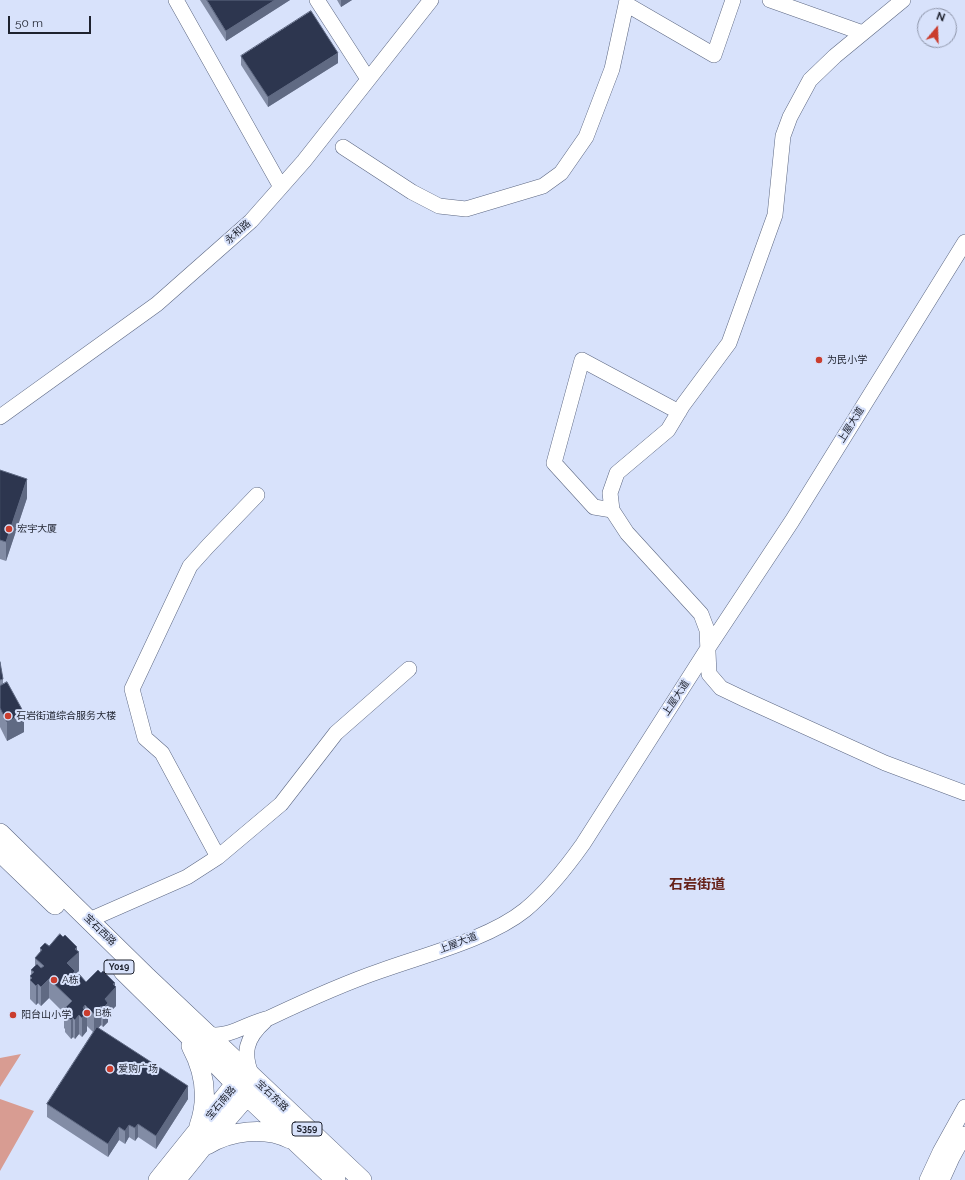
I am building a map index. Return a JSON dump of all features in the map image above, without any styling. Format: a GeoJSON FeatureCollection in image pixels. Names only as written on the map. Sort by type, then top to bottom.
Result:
{"type":"FeatureCollection","features":[{"type":"Feature","properties":{"kind":"main road","name":"宝石西路"},"geometry":{"type":"LineString","coordinates":[[0,833],[208,1034],[245,1086]]}},
{"type":"Feature","properties":{"kind":"main road","name":"宝石西路"},"geometry":{"type":"LineString","coordinates":[[0,852],[182,1029],[245,1086]]}},
{"type":"Feature","properties":{"kind":"main road"},"geometry":{"type":"LineString","coordinates":[[182,1029],[200,1064],[203,1075],[205,1098],[198,1140]]}},
{"type":"Feature","properties":{"kind":"main road","name":"宝石南路"},"geometry":{"type":"LineString","coordinates":[[158,1180],[198,1140],[245,1086]]}},
{"type":"Feature","properties":{"kind":"main road","name":"宝石东路"},"geometry":{"type":"LineString","coordinates":[[245,1086],[296,1143],[336,1180]]}},
{"type":"Feature","properties":{"kind":"main road","name":"宝石东路"},"geometry":{"type":"LineString","coordinates":[[245,1086],[362,1180]]}},
{"type":"Feature","properties":{"kind":"main road","name":"S359"},"geometry":{"type":"LineString","coordinates":[[198,1140],[214,1141],[225,1136],[248,1132],[284,1136],[296,1143]]}},
{"type":"Feature","properties":{"kind":"main road","name":"宝石南路"},"geometry":{"type":"LineString","coordinates":[[176,1180],[198,1140]]}},
{"type":"Feature","properties":{"kind":"street"},"geometry":{"type":"LineString","coordinates":[[176,0],[281,187]]}},
{"type":"Feature","properties":{"kind":"street"},"geometry":{"type":"LineString","coordinates":[[317,0],[368,80]]}},
{"type":"Feature","properties":{"kind":"street","name":"永和路"},"geometry":{"type":"LineString","coordinates":[[0,416],[157,304],[252,220],[304,161],[431,0]]}},
{"type":"Feature","properties":{"kind":"street"},"geometry":{"type":"LineString","coordinates":[[343,147],[412,192],[439,206],[466,210],[543,186],[561,173],[586,137],[612,69],[627,2],[714,55],[733,0]]}},
{"type":"Feature","properties":{"kind":"street"},"geometry":{"type":"LineString","coordinates":[[770,0],[862,33]]}},
{"type":"Feature","properties":{"kind":"street"},"geometry":{"type":"LineString","coordinates":[[903,0],[834,56],[810,80],[790,117],[783,136],[776,215],[729,343],[679,412],[668,430],[617,473],[610,493],[612,510],[627,533],[701,614],[707,630],[709,674],[721,688],[885,764],[965,793]]}},
{"type":"Feature","properties":{"kind":"street","name":"上屋大道"},"geometry":{"type":"LineString","coordinates":[[208,1034],[218,1035],[242,1028],[256,1021],[269,1018],[344,984],[466,941],[507,922],[524,910],[544,892],[566,868],[792,521],[965,242]]}},
{"type":"Feature","properties":{"kind":"street"},"geometry":{"type":"LineString","coordinates":[[612,510],[594,507],[554,463],[582,360],[679,412]]}},
{"type":"Feature","properties":{"kind":"street"},"geometry":{"type":"LineString","coordinates":[[218,857],[162,753],[144,738],[132,689],[190,566],[257,495]]}},
{"type":"Feature","properties":{"kind":"street"},"geometry":{"type":"LineString","coordinates":[[89,920],[187,877],[218,857],[281,804],[336,733],[409,668]]}},
{"type":"Feature","properties":{"kind":"street","name":"上屋大道"},"geometry":{"type":"LineString","coordinates":[[245,1086],[248,1041],[258,1028],[269,1018]]}},
{"type":"Feature","properties":{"kind":"street"},"geometry":{"type":"LineString","coordinates":[[926,1180],[965,1107]]}},
{"type":"Feature","properties":{"kind":"street"},"geometry":{"type":"LineString","coordinates":[[942,1180],[965,1134]]}},
{"type":"Feature","properties":{"kind":"shaded area"},"geometry":{"type":"Polygon","coordinates":[[[21,1054],[0,1087],[0,1058],[21,1054]]]}},
{"type":"Feature","properties":{"kind":"shaded area"},"geometry":{"type":"Polygon","coordinates":[[[0,1099],[34,1111],[0,1171],[0,1099]]]}},
{"type":"Feature","properties":{"kind":"building"},"geometry":{"type":"Polygon","coordinates":[[[207,0],[275,0],[226,31],[207,0]]]}},
{"type":"Feature","properties":{"kind":"building"},"geometry":{"type":"Polygon","coordinates":[[[311,11],[338,53],[268,97],[241,56],[311,11]]]}},
{"type":"Feature","properties":{"kind":"building","name":"宏宇大厦"},"geometry":{"type":"Polygon","coordinates":[[[0,470],[27,479],[6,542],[0,540],[0,470]]]}},
{"type":"Feature","properties":{"kind":"building"},"geometry":{"type":"Polygon","coordinates":[[[0,662],[3,679],[0,680],[0,662]]]}},
{"type":"Feature","properties":{"kind":"building"},"geometry":{"type":"Polygon","coordinates":[[[7,682],[24,713],[7,722],[0,708],[0,686],[7,682]]]}},
{"type":"Feature","properties":{"kind":"building"},"geometry":{"type":"Polygon","coordinates":[[[60,934],[63,937],[65,935],[77,947],[75,949],[79,952],[67,963],[75,971],[69,978],[72,981],[79,974],[86,982],[98,970],[101,973],[103,971],[115,983],[113,984],[116,987],[105,999],[108,1003],[103,1008],[101,1006],[94,1014],[85,1005],[83,1008],[87,1012],[82,1018],[79,1015],[75,1020],[73,1018],[71,1020],[65,1013],[67,1011],[64,1009],[72,1001],[49,979],[41,987],[38,984],[36,986],[30,980],[32,978],[30,976],[34,972],[31,970],[37,964],[41,968],[44,966],[35,958],[42,950],[40,948],[45,943],[49,946],[60,934]]]}},
{"type":"Feature","properties":{"kind":"building","name":"爱购广场"},"geometry":{"type":"Polygon","coordinates":[[[97,1027],[188,1086],[156,1136],[138,1124],[135,1128],[129,1125],[125,1131],[119,1127],[108,1144],[47,1104],[97,1027]]]}},
{"type":"Feature","properties":{"kind":"place","name":"为民小学"},"geometry":{"type":"Point","coordinates":[819,360]}},
{"type":"Feature","properties":{"kind":"place","name":"宏宇大厦"},"geometry":{"type":"Point","coordinates":[9,529]}},
{"type":"Feature","properties":{"kind":"place","name":"石岩街道综合服务大楼"},"geometry":{"type":"Point","coordinates":[8,716]}},
{"type":"Feature","properties":{"kind":"place","name":"A栋"},"geometry":{"type":"Point","coordinates":[54,980]}},
{"type":"Feature","properties":{"kind":"place","name":"B栋"},"geometry":{"type":"Point","coordinates":[87,1013]}},
{"type":"Feature","properties":{"kind":"place","name":"阳台山小学"},"geometry":{"type":"Point","coordinates":[13,1015]}},
{"type":"Feature","properties":{"kind":"place","name":"爱购广场"},"geometry":{"type":"Point","coordinates":[110,1069]}},
{"type":"Feature","properties":{"kind":"district","name":"石岩街道"},"geometry":{"type":"Point","coordinates":[697,885]}}]}
